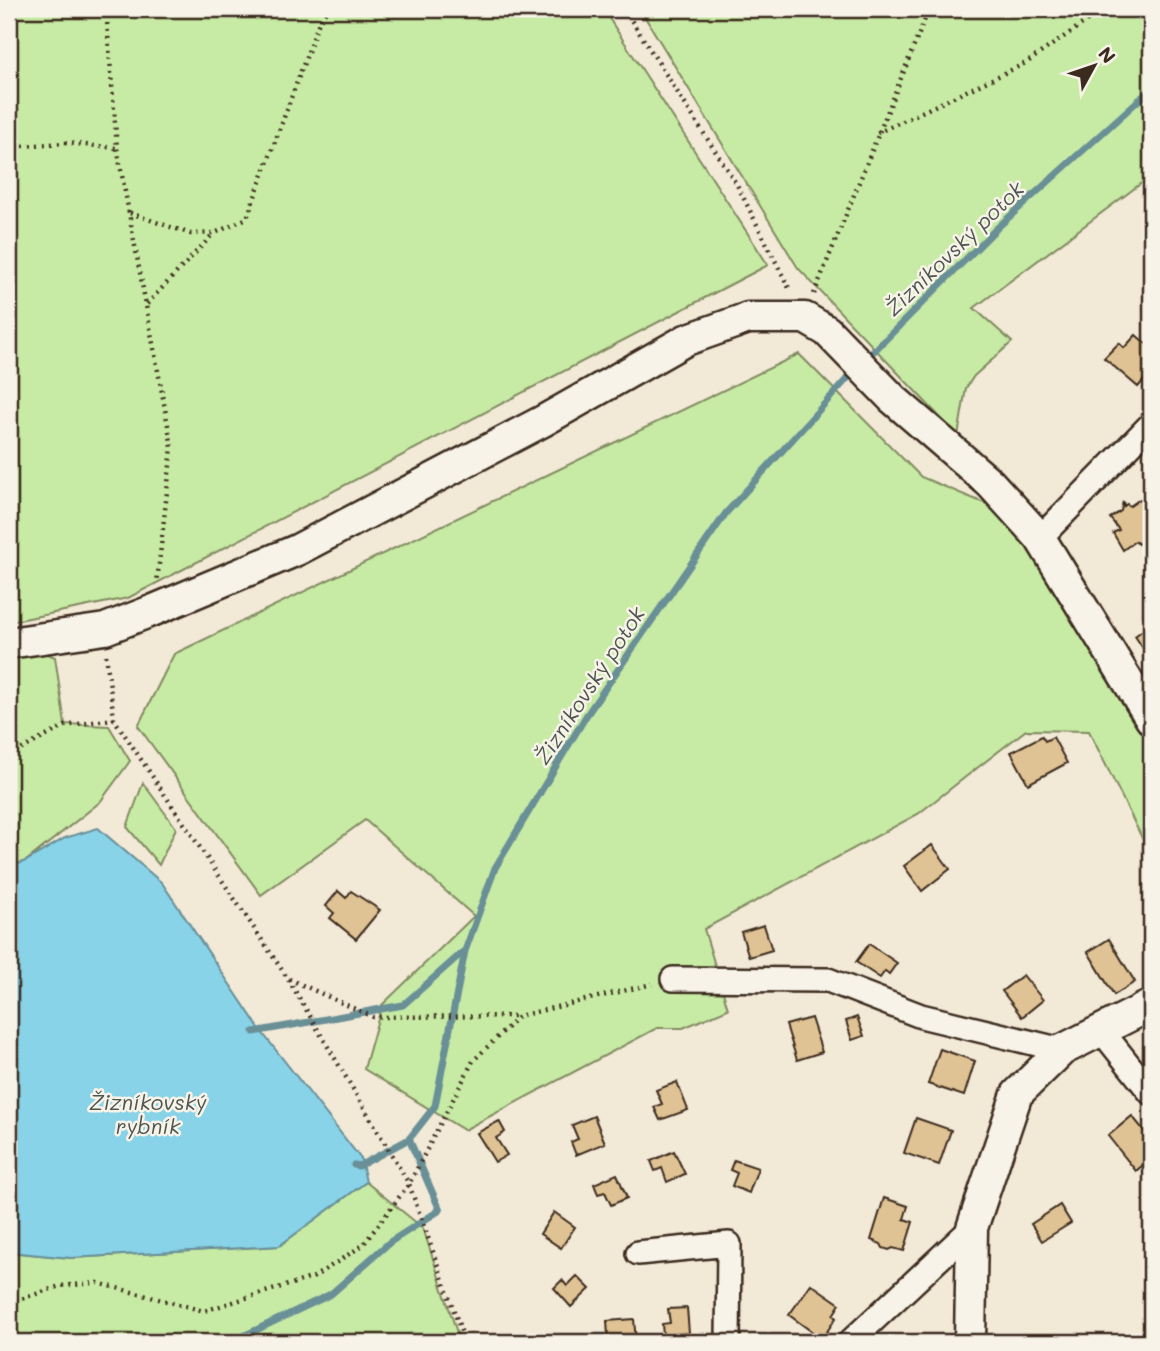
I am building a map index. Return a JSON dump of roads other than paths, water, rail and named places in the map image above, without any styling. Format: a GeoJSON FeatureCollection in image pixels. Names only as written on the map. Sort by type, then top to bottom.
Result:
{"type":"FeatureCollection","features":[{"type":"Feature","properties":{"kind":"street"},"geometry":{"type":"LineString","coordinates":[[9,643],[105,629],[297,550],[543,421],[686,340],[748,318],[805,318],[827,331],[893,399],[990,483],[1040,538],[1151,719]]}},
{"type":"Feature","properties":{"kind":"street"},"geometry":{"type":"LineString","coordinates":[[1040,538],[1150,430]]}},
{"type":"Feature","properties":{"kind":"street"},"geometry":{"type":"LineString","coordinates":[[673,979],[828,980],[921,1016],[1062,1050]]}},
{"type":"Feature","properties":{"kind":"street"},"geometry":{"type":"LineString","coordinates":[[970,1342],[972,1228],[1017,1094],[1062,1050],[1151,1004]]}},
{"type":"Feature","properties":{"kind":"street"},"geometry":{"type":"LineString","coordinates":[[1101,1030],[1151,1093]]}},
{"type":"Feature","properties":{"kind":"street"},"geometry":{"type":"LineString","coordinates":[[850,1342],[972,1228]]}},
{"type":"Feature","properties":{"kind":"street"},"geometry":{"type":"LineString","coordinates":[[638,1253],[729,1244],[728,1342]]}},
{"type":"Feature","properties":{"kind":"water","name":"Žizníkovský rybník"},"geometry":{"type":"Polygon","coordinates":[[[98,828],[162,883],[261,1031],[361,1159],[366,1182],[279,1246],[71,1258],[9,1252],[9,867],[26,861],[65,838],[98,828]]]}},
{"type":"Feature","properties":{"kind":"waterway","name":"Žizníkovský potok"},"geometry":{"type":"LineString","coordinates":[[866,359],[997,228],[1151,89]]}},
{"type":"Feature","properties":{"kind":"waterway","name":"Žizníkovský potok"},"geometry":{"type":"LineString","coordinates":[[231,1342],[331,1294],[390,1242],[440,1210],[409,1139],[435,1106],[465,951],[495,868],[586,716],[726,513],[855,370]]}},
{"type":"Feature","properties":{"kind":"waterway"},"geometry":{"type":"LineString","coordinates":[[254,1032],[403,1005],[464,951]]}},
{"type":"Feature","properties":{"kind":"waterway"},"geometry":{"type":"LineString","coordinates":[[354,1165],[359,1166],[409,1139]]}}]}
